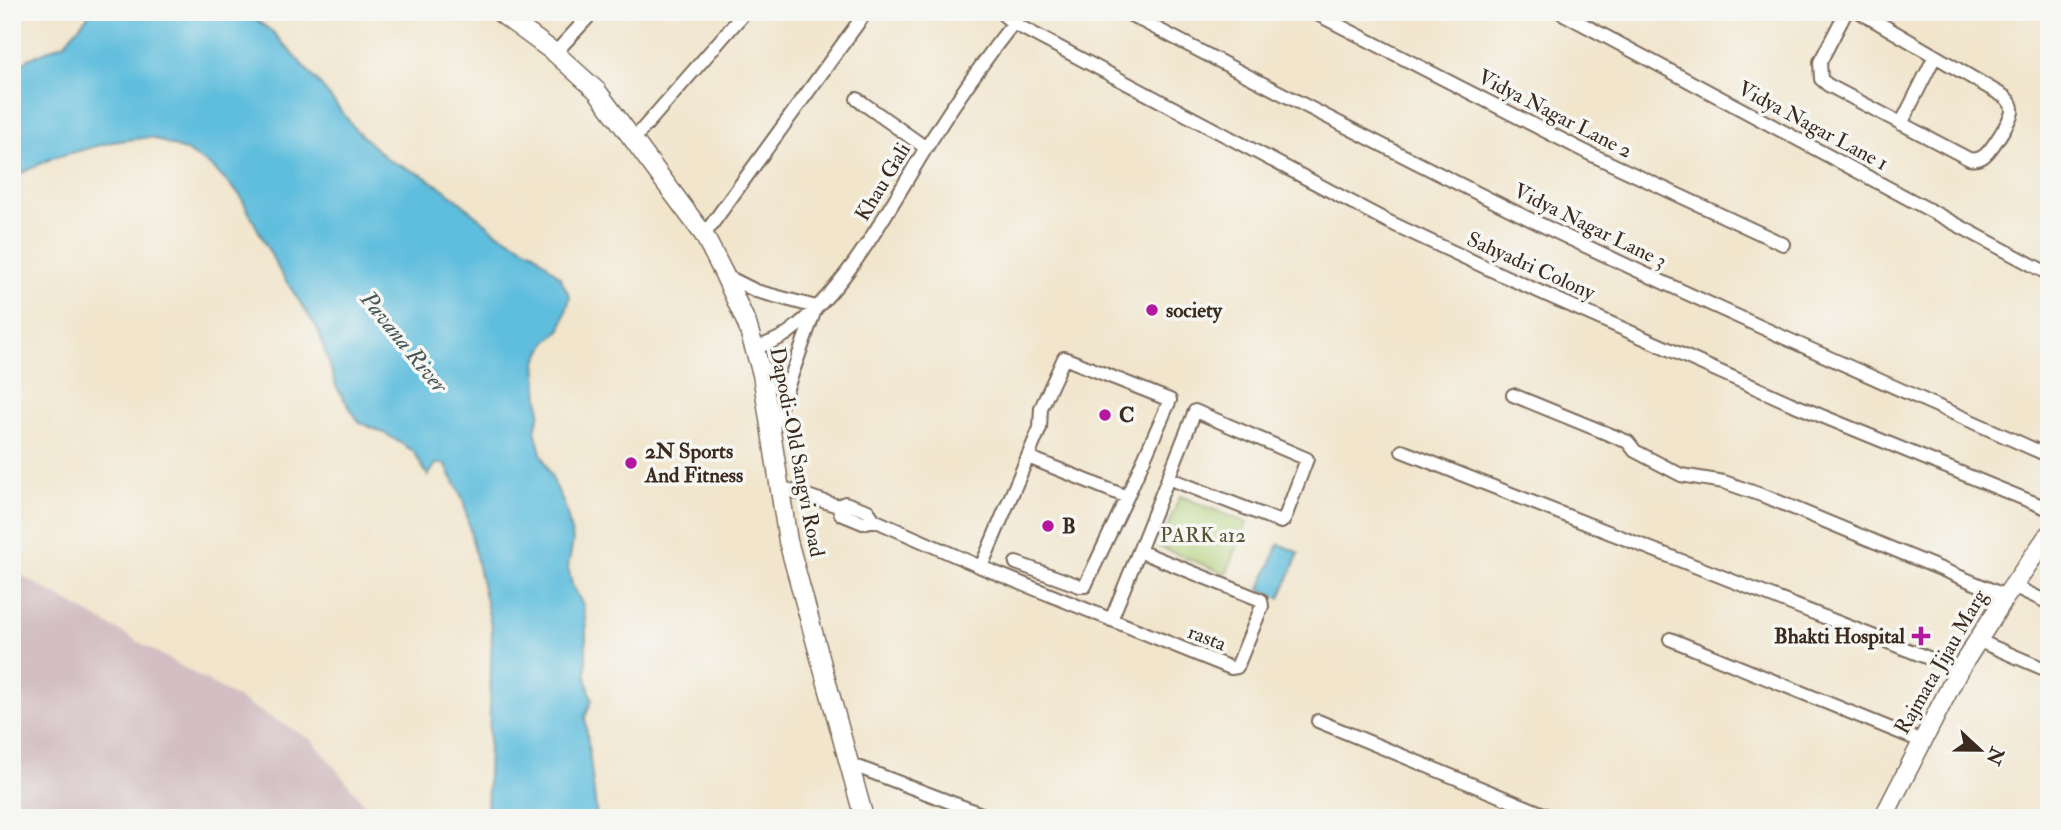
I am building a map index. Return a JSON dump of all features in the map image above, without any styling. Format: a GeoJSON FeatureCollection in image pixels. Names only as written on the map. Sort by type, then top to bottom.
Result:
{"type":"FeatureCollection","features":[{"type":"Feature","properties":{"kind":"street","name":"Dapodi-Old Sangvi Road"},"geometry":{"type":"LineString","coordinates":[[499,12],[555,53],[597,91],[704,235],[747,324],[762,374],[789,541],[864,818]]}},
{"type":"Feature","properties":{"kind":"street"},"geometry":{"type":"LineString","coordinates":[[555,53],[593,12]]}},
{"type":"Feature","properties":{"kind":"street"},"geometry":{"type":"LineString","coordinates":[[633,139],[745,12]]}},
{"type":"Feature","properties":{"kind":"street"},"geometry":{"type":"LineString","coordinates":[[704,235],[866,12]]}},
{"type":"Feature","properties":{"kind":"street","name":"Sahyadri Colony"},"geometry":{"type":"LineString","coordinates":[[1000,12],[1013,23],[1387,221],[1790,403],[2049,509]]}},
{"type":"Feature","properties":{"kind":"street","name":"Khau Gali"},"geometry":{"type":"LineString","coordinates":[[754,349],[787,334],[816,307],[875,233],[979,67],[1022,12]]}},
{"type":"Feature","properties":{"kind":"street","name":"Vidya Nagar Lane 3"},"geometry":{"type":"LineString","coordinates":[[1125,12],[1548,228],[1700,300],[2049,456]]}},
{"type":"Feature","properties":{"kind":"street","name":"Vidya Nagar Lane 2"},"geometry":{"type":"LineString","coordinates":[[1313,12],[1586,152],[1783,244]]}},
{"type":"Feature","properties":{"kind":"street","name":"Vidya Nagar Lane 1"},"geometry":{"type":"LineString","coordinates":[[1560,12],[2049,274]]}},
{"type":"Feature","properties":{"kind":"street"},"geometry":{"type":"LineString","coordinates":[[1846,12],[1820,62],[1821,79],[1962,156],[1976,160],[1984,156],[2008,122],[2012,111],[2011,103],[1860,12]]}},
{"type":"Feature","properties":{"kind":"street"},"geometry":{"type":"LineString","coordinates":[[1901,124],[1936,56]]}},
{"type":"Feature","properties":{"kind":"street"},"geometry":{"type":"LineString","coordinates":[[857,99],[926,148]]}},
{"type":"Feature","properties":{"kind":"street"},"geometry":{"type":"LineString","coordinates":[[725,276],[756,292],[816,307],[771,433]]}},
{"type":"Feature","properties":{"kind":"street"},"geometry":{"type":"LineString","coordinates":[[981,567],[1040,428],[1041,408],[1064,358],[1168,397],[1170,401],[1085,586],[1016,563]]}},
{"type":"Feature","properties":{"kind":"street"},"geometry":{"type":"LineString","coordinates":[[1513,394],[1628,442],[1634,451],[1681,475],[1724,482],[2009,591],[2049,603]]}},
{"type":"Feature","properties":{"kind":"street"},"geometry":{"type":"LineString","coordinates":[[1111,620],[1168,478],[1196,411],[1307,460],[1281,522],[1168,478]]}},
{"type":"Feature","properties":{"kind":"street"},"geometry":{"type":"LineString","coordinates":[[1402,451],[1959,670]]}},
{"type":"Feature","properties":{"kind":"street"},"geometry":{"type":"LineString","coordinates":[[1028,457],[1127,497]]}},
{"type":"Feature","properties":{"kind":"street","name":"rasta"},"geometry":{"type":"LineString","coordinates":[[780,487],[838,506],[841,514],[863,523],[874,520],[981,567],[1231,668],[1238,666],[1262,606],[1261,600],[1139,551]]}},
{"type":"Feature","properties":{"kind":"street","name":"Rajmata Jijau Marg"},"geometry":{"type":"LineString","coordinates":[[1883,818],[1959,670],[2049,534]]}},
{"type":"Feature","properties":{"kind":"street"},"geometry":{"type":"LineString","coordinates":[[1670,639],[1921,741]]}},
{"type":"Feature","properties":{"kind":"street"},"geometry":{"type":"LineString","coordinates":[[1977,640],[2049,670]]}},
{"type":"Feature","properties":{"kind":"street"},"geometry":{"type":"LineString","coordinates":[[1318,721],[1553,818]]}},
{"type":"Feature","properties":{"kind":"street"},"geometry":{"type":"LineString","coordinates":[[850,764],[992,818]]}},
{"type":"Feature","properties":{"kind":"shaded area"},"geometry":{"type":"Polygon","coordinates":[[[12,570],[313,741],[376,818],[12,818],[12,570]]]}},
{"type":"Feature","properties":{"kind":"green space","name":"PARK a12"},"geometry":{"type":"Polygon","coordinates":[[[1180,496],[1247,523],[1226,574],[1159,547],[1180,496]]]}},
{"type":"Feature","properties":{"kind":"water","name":"Pavana River"},"geometry":{"type":"Polygon","coordinates":[[[91,12],[245,12],[273,32],[356,130],[388,160],[422,175],[448,192],[496,232],[534,252],[560,277],[570,297],[561,329],[546,343],[536,363],[540,413],[535,430],[541,453],[566,509],[573,541],[568,567],[572,585],[583,605],[586,628],[586,677],[592,700],[585,717],[597,818],[487,818],[492,629],[463,499],[445,464],[436,464],[428,476],[413,451],[386,434],[359,422],[337,388],[318,330],[279,270],[240,195],[212,167],[186,151],[151,137],[112,142],[52,158],[12,178],[12,72],[28,59],[65,43],[91,12]]]}},
{"type":"Feature","properties":{"kind":"water"},"geometry":{"type":"Polygon","coordinates":[[[1279,544],[1299,553],[1280,598],[1260,589],[1279,544]]]}},
{"type":"Feature","properties":{"kind":"place","name":"society"},"geometry":{"type":"Point","coordinates":[1152,310]}},
{"type":"Feature","properties":{"kind":"place","name":"C"},"geometry":{"type":"Point","coordinates":[1105,415]}},
{"type":"Feature","properties":{"kind":"place","name":"2N Sports And Fitness"},"geometry":{"type":"Point","coordinates":[631,463]}},
{"type":"Feature","properties":{"kind":"place","name":"B"},"geometry":{"type":"Point","coordinates":[1048,526]}},
{"type":"Feature","properties":{"kind":"place","name":"Bhakti Hospital"},"geometry":{"type":"Point","coordinates":[1921,636]}}]}
